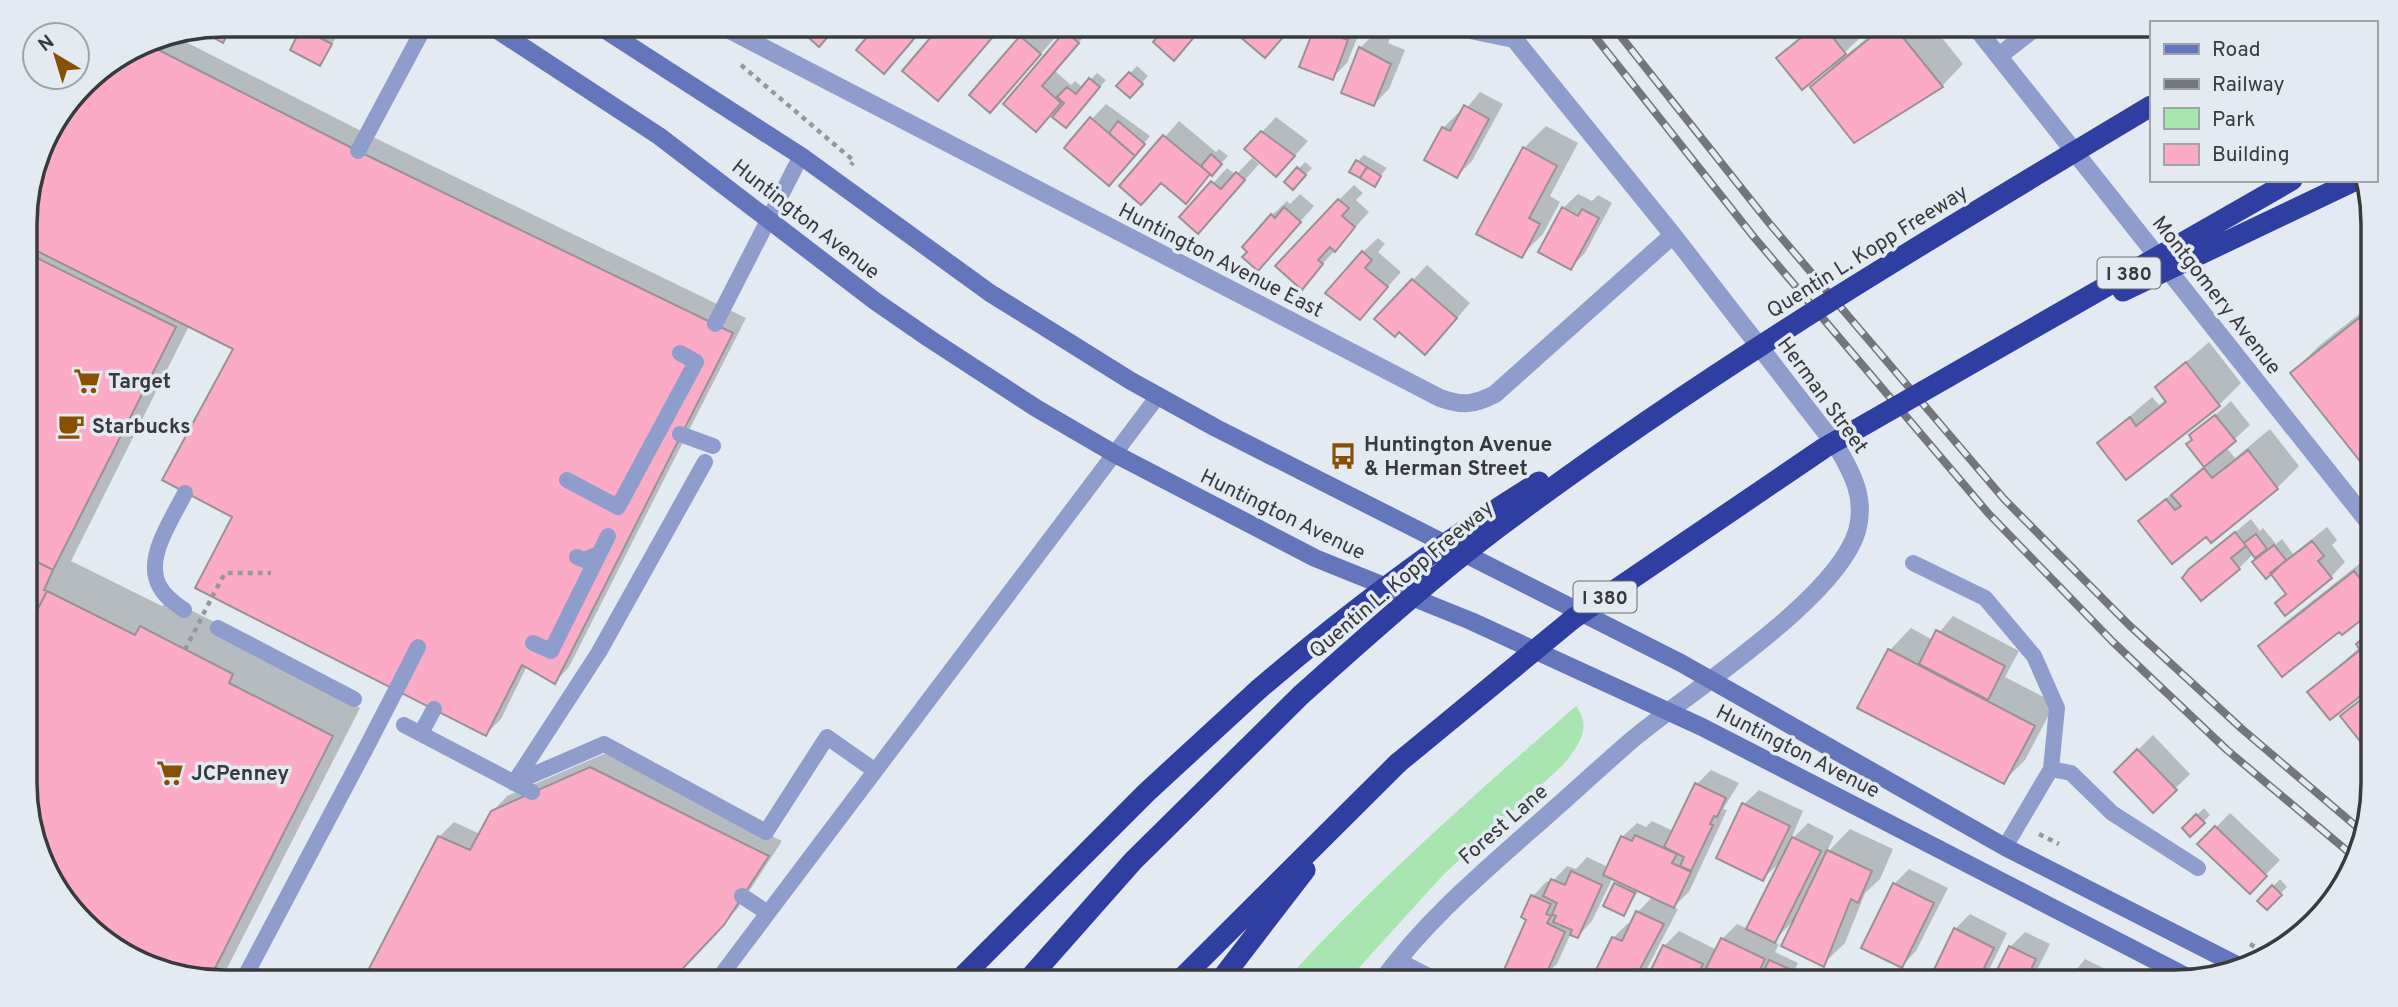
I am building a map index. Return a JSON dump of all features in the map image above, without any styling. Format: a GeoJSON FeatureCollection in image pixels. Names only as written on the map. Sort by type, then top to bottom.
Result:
{"type":"FeatureCollection","features":[{"type":"Feature","properties":{"kind":"highway"},"geometry":{"type":"LineString","coordinates":[[1907,252],[2150,91]]}},
{"type":"Feature","properties":{"kind":"highway","name":"Quentin L. Kopp Freeway"},"geometry":{"type":"LineString","coordinates":[[1037,970],[1133,861],[1301,694],[1493,532],[1586,464],[1907,252],[2150,107]]}},
{"type":"Feature","properties":{"kind":"highway","name":"I 380"},"geometry":{"type":"LineString","coordinates":[[1190,970],[1398,763],[1574,618],[1824,448],[2289,182]]}},
{"type":"Feature","properties":{"kind":"highway"},"geometry":{"type":"LineString","coordinates":[[1967,366],[2352,182]]}},
{"type":"Feature","properties":{"kind":"highway"},"geometry":{"type":"LineString","coordinates":[[969,970],[1147,792],[1259,689],[1363,603],[1504,503],[1721,373]]}},
{"type":"Feature","properties":{"kind":"highway"},"geometry":{"type":"LineString","coordinates":[[1228,970],[1317,856],[1398,763]]}},
{"type":"Feature","properties":{"kind":"street","name":"Huntington Avenue"},"geometry":{"type":"LineString","coordinates":[[509,37],[598,93],[769,218],[875,301],[1036,408],[1115,454],[1315,558],[1471,621],[1702,727],[2174,970]]}},
{"type":"Feature","properties":{"kind":"street","name":"Huntington Avenue"},"geometry":{"type":"LineString","coordinates":[[616,37],[801,156],[990,293],[1158,396],[1711,679],[2005,847],[2230,961]]}},
{"type":"Feature","properties":{"kind":"street","name":"Huntington Avenue East"},"geometry":{"type":"LineString","coordinates":[[743,37],[1440,398],[1459,405],[1476,404],[1495,394],[1673,235]]}},
{"type":"Feature","properties":{"kind":"street"},"geometry":{"type":"LineString","coordinates":[[1504,37],[1514,39]]}},
{"type":"Feature","properties":{"kind":"street","name":"Montgomery Avenue"},"geometry":{"type":"LineString","coordinates":[[1984,37],[2361,513]]}},
{"type":"Feature","properties":{"kind":"street"},"geometry":{"type":"LineString","coordinates":[[1999,56],[2023,37]]}},
{"type":"Feature","properties":{"kind":"street","name":"Herman Street"},"geometry":{"type":"LineString","coordinates":[[1514,39],[1673,235],[1837,447],[1853,474],[1861,503],[1857,532],[1842,562],[1819,587],[1748,652],[1668,712]]}},
{"type":"Feature","properties":{"kind":"street","name":"Forest Lane"},"geometry":{"type":"LineString","coordinates":[[1390,970],[1439,911],[1668,712]]}},
{"type":"Feature","properties":{"kind":"street"},"geometry":{"type":"LineString","coordinates":[[1397,961],[1415,970]]}},
{"type":"Feature","properties":{"kind":"lane"},"geometry":{"type":"LineString","coordinates":[[358,151],[419,37]]}},
{"type":"Feature","properties":{"kind":"lane"},"geometry":{"type":"LineString","coordinates":[[715,324],[801,156]]}},
{"type":"Feature","properties":{"kind":"lane"},"geometry":{"type":"LineString","coordinates":[[567,480],[618,507],[696,362],[680,353]]}},
{"type":"Feature","properties":{"kind":"lane"},"geometry":{"type":"LineString","coordinates":[[725,970],[1158,396]]}},
{"type":"Feature","properties":{"kind":"lane"},"geometry":{"type":"LineString","coordinates":[[680,434],[713,446]]}},
{"type":"Feature","properties":{"kind":"lane"},"geometry":{"type":"LineString","coordinates":[[514,783],[599,652],[705,462]]}},
{"type":"Feature","properties":{"kind":"lane"},"geometry":{"type":"LineString","coordinates":[[184,610],[159,587],[155,571],[158,551],[185,493]]}},
{"type":"Feature","properties":{"kind":"lane"},"geometry":{"type":"LineString","coordinates":[[533,643],[551,650],[608,536]]}},
{"type":"Feature","properties":{"kind":"lane"},"geometry":{"type":"LineString","coordinates":[[577,557],[584,560],[599,554]]}},
{"type":"Feature","properties":{"kind":"lane"},"geometry":{"type":"LineString","coordinates":[[1913,563],[1985,598],[2034,656],[2057,708],[2051,769],[2005,847]]}},
{"type":"Feature","properties":{"kind":"lane"},"geometry":{"type":"LineString","coordinates":[[218,628],[354,699]]}},
{"type":"Feature","properties":{"kind":"lane"},"geometry":{"type":"LineString","coordinates":[[248,970],[418,647]]}},
{"type":"Feature","properties":{"kind":"lane"},"geometry":{"type":"LineString","coordinates":[[421,733],[434,709]]}},
{"type":"Feature","properties":{"kind":"lane"},"geometry":{"type":"LineString","coordinates":[[404,724],[532,792]]}},
{"type":"Feature","properties":{"kind":"lane"},"geometry":{"type":"LineString","coordinates":[[514,783],[604,744],[766,832],[827,737],[874,771]]}},
{"type":"Feature","properties":{"kind":"lane"},"geometry":{"type":"LineString","coordinates":[[2051,769],[2071,774],[2112,813],[2198,867]]}},
{"type":"Feature","properties":{"kind":"lane"},"geometry":{"type":"LineString","coordinates":[[742,897],[768,913]]}},
{"type":"Feature","properties":{"kind":"path"},"geometry":{"type":"LineString","coordinates":[[738,62],[854,161],[838,182]]}},
{"type":"Feature","properties":{"kind":"path"},"geometry":{"type":"LineString","coordinates":[[185,650],[225,573],[271,573]]}},
{"type":"Feature","properties":{"kind":"green space"},"geometry":{"type":"Polygon","coordinates":[[[1576,706],[1583,722],[1582,737],[1563,765],[1444,874],[1357,970],[1295,970],[1353,909],[1463,806],[1576,706]]]}},
{"type":"Feature","properties":{"kind":"building"},"geometry":{"type":"Polygon","coordinates":[[[212,37],[226,37],[223,43],[212,37]]]}},
{"type":"Feature","properties":{"kind":"building"},"geometry":{"type":"Polygon","coordinates":[[[296,37],[318,37],[332,44],[320,66],[290,50],[296,37]]]}},
{"type":"Feature","properties":{"kind":"building"},"geometry":{"type":"Polygon","coordinates":[[[808,37],[828,37],[819,47],[808,37]]]}},
{"type":"Feature","properties":{"kind":"building"},"geometry":{"type":"Polygon","coordinates":[[[867,37],[915,37],[884,74],[856,50],[867,37]]]}},
{"type":"Feature","properties":{"kind":"building"},"geometry":{"type":"Polygon","coordinates":[[[931,37],[993,37],[938,101],[902,71],[931,37]]]}},
{"type":"Feature","properties":{"kind":"building"},"geometry":{"type":"Polygon","coordinates":[[[1019,37],[1041,54],[990,113],[969,95],[1019,37]]]}},
{"type":"Feature","properties":{"kind":"building"},"geometry":{"type":"Polygon","coordinates":[[[1060,37],[1072,37],[1079,43],[1042,86],[1061,103],[1036,132],[1003,104],[1060,37]]]}},
{"type":"Feature","properties":{"kind":"building"},"geometry":{"type":"Polygon","coordinates":[[[1157,37],[1194,37],[1174,61],[1153,42],[1157,37]]]}},
{"type":"Feature","properties":{"kind":"building"},"geometry":{"type":"Polygon","coordinates":[[[1240,37],[1283,37],[1265,58],[1240,37]]]}},
{"type":"Feature","properties":{"kind":"building"},"geometry":{"type":"Polygon","coordinates":[[[1311,37],[1339,37],[1348,40],[1333,80],[1299,67],[1311,37]]]}},
{"type":"Feature","properties":{"kind":"building"},"geometry":{"type":"Polygon","coordinates":[[[1802,37],[1832,37],[1846,54],[1802,90],[1776,58],[1802,37]]]}},
{"type":"Feature","properties":{"kind":"building"},"geometry":{"type":"Polygon","coordinates":[[[1871,37],[1903,37],[1943,87],[1854,143],[1810,87],[1871,37]]]}},
{"type":"Feature","properties":{"kind":"building"},"geometry":{"type":"Polygon","coordinates":[[[1359,47],[1391,64],[1374,106],[1341,93],[1359,47]]]}},
{"type":"Feature","properties":{"kind":"building"},"geometry":{"type":"Polygon","coordinates":[[[157,49],[358,151],[733,333],[555,684],[522,665],[486,736],[195,588],[232,517],[162,480],[233,349],[37,251],[40,187],[51,152],[68,120],[83,100],[110,75],[157,49]]]}},
{"type":"Feature","properties":{"kind":"building"},"geometry":{"type":"Polygon","coordinates":[[[1129,72],[1143,84],[1130,98],[1116,86],[1129,72]]]}},
{"type":"Feature","properties":{"kind":"building"},"geometry":{"type":"Polygon","coordinates":[[[1089,78],[1100,87],[1066,128],[1052,117],[1064,103],[1057,97],[1067,87],[1076,94],[1089,78]]]}},
{"type":"Feature","properties":{"kind":"building"},"geometry":{"type":"Polygon","coordinates":[[[1464,105],[1489,119],[1457,178],[1424,160],[1442,127],[1450,131],[1464,105]]]}},
{"type":"Feature","properties":{"kind":"building"},"geometry":{"type":"Polygon","coordinates":[[[1090,117],[1135,156],[1109,186],[1064,148],[1090,117]]]}},
{"type":"Feature","properties":{"kind":"building"},"geometry":{"type":"Polygon","coordinates":[[[1118,121],[1145,144],[1135,156],[1109,133],[1118,121]]]}},
{"type":"Feature","properties":{"kind":"building"},"geometry":{"type":"Polygon","coordinates":[[[1261,131],[1295,156],[1276,177],[1244,149],[1261,131]]]}},
{"type":"Feature","properties":{"kind":"building"},"geometry":{"type":"Polygon","coordinates":[[[1163,135],[1210,174],[1186,204],[1161,183],[1141,205],[1119,186],[1163,135]]]}},
{"type":"Feature","properties":{"kind":"building"},"geometry":{"type":"Polygon","coordinates":[[[1523,147],[1557,166],[1529,218],[1540,224],[1522,258],[1476,234],[1523,147]]]}},
{"type":"Feature","properties":{"kind":"building"},"geometry":{"type":"Polygon","coordinates":[[[1211,154],[1222,164],[1212,176],[1201,166],[1211,154]]]}},
{"type":"Feature","properties":{"kind":"building"},"geometry":{"type":"Polygon","coordinates":[[[1356,160],[1367,167],[1360,178],[1349,172],[1356,160]]]}},
{"type":"Feature","properties":{"kind":"building"},"geometry":{"type":"Polygon","coordinates":[[[1297,167],[1306,175],[1293,190],[1284,182],[1297,167]]]}},
{"type":"Feature","properties":{"kind":"building"},"geometry":{"type":"Polygon","coordinates":[[[1367,167],[1381,176],[1375,187],[1360,178],[1367,167]]]}},
{"type":"Feature","properties":{"kind":"building"},"geometry":{"type":"Polygon","coordinates":[[[1236,172],[1245,180],[1198,234],[1179,217],[1211,181],[1221,189],[1236,172]]]}},
{"type":"Feature","properties":{"kind":"building"},"geometry":{"type":"Polygon","coordinates":[[[1338,199],[1349,208],[1342,216],[1355,227],[1335,252],[1330,247],[1318,260],[1323,264],[1302,290],[1275,266],[1338,199]]]}},
{"type":"Feature","properties":{"kind":"building"},"geometry":{"type":"Polygon","coordinates":[[[1284,207],[1301,222],[1258,271],[1242,257],[1247,252],[1242,247],[1271,214],[1275,218],[1284,207]]]}},
{"type":"Feature","properties":{"kind":"building"},"geometry":{"type":"Polygon","coordinates":[[[1562,207],[1578,216],[1582,209],[1599,218],[1571,270],[1538,252],[1562,207]]]}},
{"type":"Feature","properties":{"kind":"building"},"geometry":{"type":"Polygon","coordinates":[[[1362,251],[1372,260],[1365,268],[1388,287],[1360,320],[1325,293],[1362,251]]]}},
{"type":"Feature","properties":{"kind":"building","name":"Target"},"geometry":{"type":"Polygon","coordinates":[[[37,258],[176,327],[53,570],[37,562],[37,258]]]}},
{"type":"Feature","properties":{"kind":"building"},"geometry":{"type":"Polygon","coordinates":[[[1412,279],[1457,318],[1425,355],[1399,332],[1395,337],[1374,319],[1412,279]]]}},
{"type":"Feature","properties":{"kind":"building"},"geometry":{"type":"Polygon","coordinates":[[[2359,318],[2361,462],[2290,373],[2359,318]]]}},
{"type":"Feature","properties":{"kind":"building"},"geometry":{"type":"Polygon","coordinates":[[[2186,362],[2220,406],[2126,480],[2097,443],[2130,417],[2136,426],[2166,402],[2155,387],[2186,362]]]}},
{"type":"Feature","properties":{"kind":"building"},"geometry":{"type":"Polygon","coordinates":[[[2215,415],[2236,441],[2204,467],[2186,444],[2192,440],[2189,435],[2215,415]]]}},
{"type":"Feature","properties":{"kind":"building"},"geometry":{"type":"Polygon","coordinates":[[[2248,450],[2278,489],[2211,543],[2206,537],[2172,564],[2138,521],[2166,499],[2175,510],[2181,506],[2171,495],[2204,468],[2212,478],[2248,450]]]}},
{"type":"Feature","properties":{"kind":"building"},"geometry":{"type":"Polygon","coordinates":[[[2235,532],[2246,546],[2231,558],[2240,569],[2201,601],[2182,578],[2189,569],[2235,532]]]}},
{"type":"Feature","properties":{"kind":"building"},"geometry":{"type":"Polygon","coordinates":[[[2256,534],[2267,549],[2255,558],[2244,543],[2256,534]]]}},
{"type":"Feature","properties":{"kind":"building"},"geometry":{"type":"Polygon","coordinates":[[[2312,541],[2324,556],[2318,561],[2332,578],[2285,616],[2275,603],[2286,594],[2270,573],[2312,541]]]}},
{"type":"Feature","properties":{"kind":"building"},"geometry":{"type":"Polygon","coordinates":[[[2274,545],[2286,560],[2266,579],[2252,562],[2274,545]]]}},
{"type":"Feature","properties":{"kind":"building"},"geometry":{"type":"Polygon","coordinates":[[[37,562],[53,570],[44,590],[47,591],[37,611],[37,562]]]}},
{"type":"Feature","properties":{"kind":"building"},"geometry":{"type":"Polygon","coordinates":[[[2354,571],[2361,579],[2361,620],[2342,635],[2339,632],[2282,677],[2258,646],[2354,571]]]}},
{"type":"Feature","properties":{"kind":"building","name":"JCPenney"},"geometry":{"type":"Polygon","coordinates":[[[47,591],[135,635],[140,626],[233,674],[229,683],[333,736],[214,970],[187,967],[152,956],[110,932],[91,916],[75,897],[51,855],[38,808],[37,611],[47,591]]]}},
{"type":"Feature","properties":{"kind":"building"},"geometry":{"type":"Polygon","coordinates":[[[1936,630],[2005,666],[1988,700],[1919,664],[1936,630]]]}},
{"type":"Feature","properties":{"kind":"building"},"geometry":{"type":"Polygon","coordinates":[[[2361,640],[2361,695],[2330,720],[2307,692],[2360,650],[2356,644],[2361,640]]]}},
{"type":"Feature","properties":{"kind":"building"},"geometry":{"type":"Polygon","coordinates":[[[1888,649],[2035,726],[2004,784],[1857,708],[1888,649]]]}},
{"type":"Feature","properties":{"kind":"building"},"geometry":{"type":"Polygon","coordinates":[[[2361,699],[2360,741],[2340,716],[2361,699]]]}},
{"type":"Feature","properties":{"kind":"building"},"geometry":{"type":"Polygon","coordinates":[[[2137,749],[2177,790],[2153,813],[2114,772],[2137,749]]]}},
{"type":"Feature","properties":{"kind":"building"},"geometry":{"type":"Polygon","coordinates":[[[590,767],[769,856],[724,925],[681,970],[368,970],[438,836],[470,850],[491,811],[590,767]]]}},
{"type":"Feature","properties":{"kind":"building"},"geometry":{"type":"Polygon","coordinates":[[[1695,783],[1726,798],[1717,817],[1714,816],[1710,824],[1713,825],[1691,871],[1680,866],[1684,857],[1664,847],[1695,783]]]}},
{"type":"Feature","properties":{"kind":"building"},"geometry":{"type":"Polygon","coordinates":[[[1742,803],[1790,826],[1763,881],[1716,858],[1742,803]]]}},
{"type":"Feature","properties":{"kind":"building"},"geometry":{"type":"Polygon","coordinates":[[[2196,814],[2205,823],[2190,837],[2182,828],[2196,814]]]}},
{"type":"Feature","properties":{"kind":"building"},"geometry":{"type":"Polygon","coordinates":[[[2215,826],[2267,876],[2250,894],[2197,844],[2215,826]]]}},
{"type":"Feature","properties":{"kind":"building"},"geometry":{"type":"Polygon","coordinates":[[[1635,835],[1677,854],[1672,863],[1691,872],[1674,908],[1603,875],[1621,836],[1632,841],[1635,835]]]}},
{"type":"Feature","properties":{"kind":"building"},"geometry":{"type":"Polygon","coordinates":[[[1792,837],[1821,851],[1775,943],[1746,929],[1792,837]]]}},
{"type":"Feature","properties":{"kind":"building"},"geometry":{"type":"Polygon","coordinates":[[[1827,850],[1872,871],[1858,903],[1851,899],[1824,967],[1781,946],[1827,850]]]}},
{"type":"Feature","properties":{"kind":"building"},"geometry":{"type":"Polygon","coordinates":[[[1571,871],[1602,885],[1578,938],[1570,935],[1572,930],[1553,922],[1556,916],[1552,914],[1557,903],[1543,896],[1551,879],[1565,885],[1571,871]]]}},
{"type":"Feature","properties":{"kind":"building"},"geometry":{"type":"Polygon","coordinates":[[[1614,883],[1635,893],[1624,916],[1603,906],[1614,883]]]}},
{"type":"Feature","properties":{"kind":"building"},"geometry":{"type":"Polygon","coordinates":[[[1893,883],[1934,903],[1902,968],[1861,948],[1893,883]]]}},
{"type":"Feature","properties":{"kind":"building"},"geometry":{"type":"Polygon","coordinates":[[[2272,885],[2282,895],[2267,910],[2257,901],[2272,885]]]}},
{"type":"Feature","properties":{"kind":"building"},"geometry":{"type":"Polygon","coordinates":[[[1531,895],[1551,904],[1546,914],[1551,916],[1547,923],[1565,932],[1548,970],[1504,970],[1526,920],[1521,917],[1531,895]]]}},
{"type":"Feature","properties":{"kind":"building"},"geometry":{"type":"Polygon","coordinates":[[[1636,911],[1664,924],[1639,970],[1596,970],[1612,937],[1622,941],[1636,911]]]}},
{"type":"Feature","properties":{"kind":"building"},"geometry":{"type":"Polygon","coordinates":[[[1954,928],[1994,948],[1983,970],[1934,970],[1954,928]]]}},
{"type":"Feature","properties":{"kind":"building"},"geometry":{"type":"Polygon","coordinates":[[[1721,938],[1765,959],[1760,970],[1706,968],[1721,938]]]}},
{"type":"Feature","properties":{"kind":"building"},"geometry":{"type":"Polygon","coordinates":[[[1663,945],[1703,964],[1700,970],[1651,970],[1663,945]]]}},
{"type":"Feature","properties":{"kind":"building"},"geometry":{"type":"Polygon","coordinates":[[[2009,946],[2036,959],[2031,970],[1997,970],[2009,946]]]}},
{"type":"Feature","properties":{"kind":"building"},"geometry":{"type":"Polygon","coordinates":[[[1769,960],[1792,970],[1764,970],[1769,960]]]}},
{"type":"Feature","properties":{"kind":"railway"},"geometry":{"type":"LineString","coordinates":[[1595,37],[1753,236],[1988,513],[2113,642],[2227,750],[2348,852]]}},
{"type":"Feature","properties":{"kind":"railway"},"geometry":{"type":"LineString","coordinates":[[1621,37],[1769,223],[2004,499],[2129,625],[2242,729],[2356,826]]}},
{"type":"Feature","properties":{"kind":"place","name":"Target"},"geometry":{"type":"Point","coordinates":[87,381]}},
{"type":"Feature","properties":{"kind":"place","name":"Starbucks"},"geometry":{"type":"Point","coordinates":[71,426]}},
{"type":"Feature","properties":{"kind":"place","name":"Huntington Avenue & Herman Street"},"geometry":{"type":"Point","coordinates":[1343,456]}},
{"type":"Feature","properties":{"kind":"place","name":"JCPenney"},"geometry":{"type":"Point","coordinates":[170,773]}}]}
